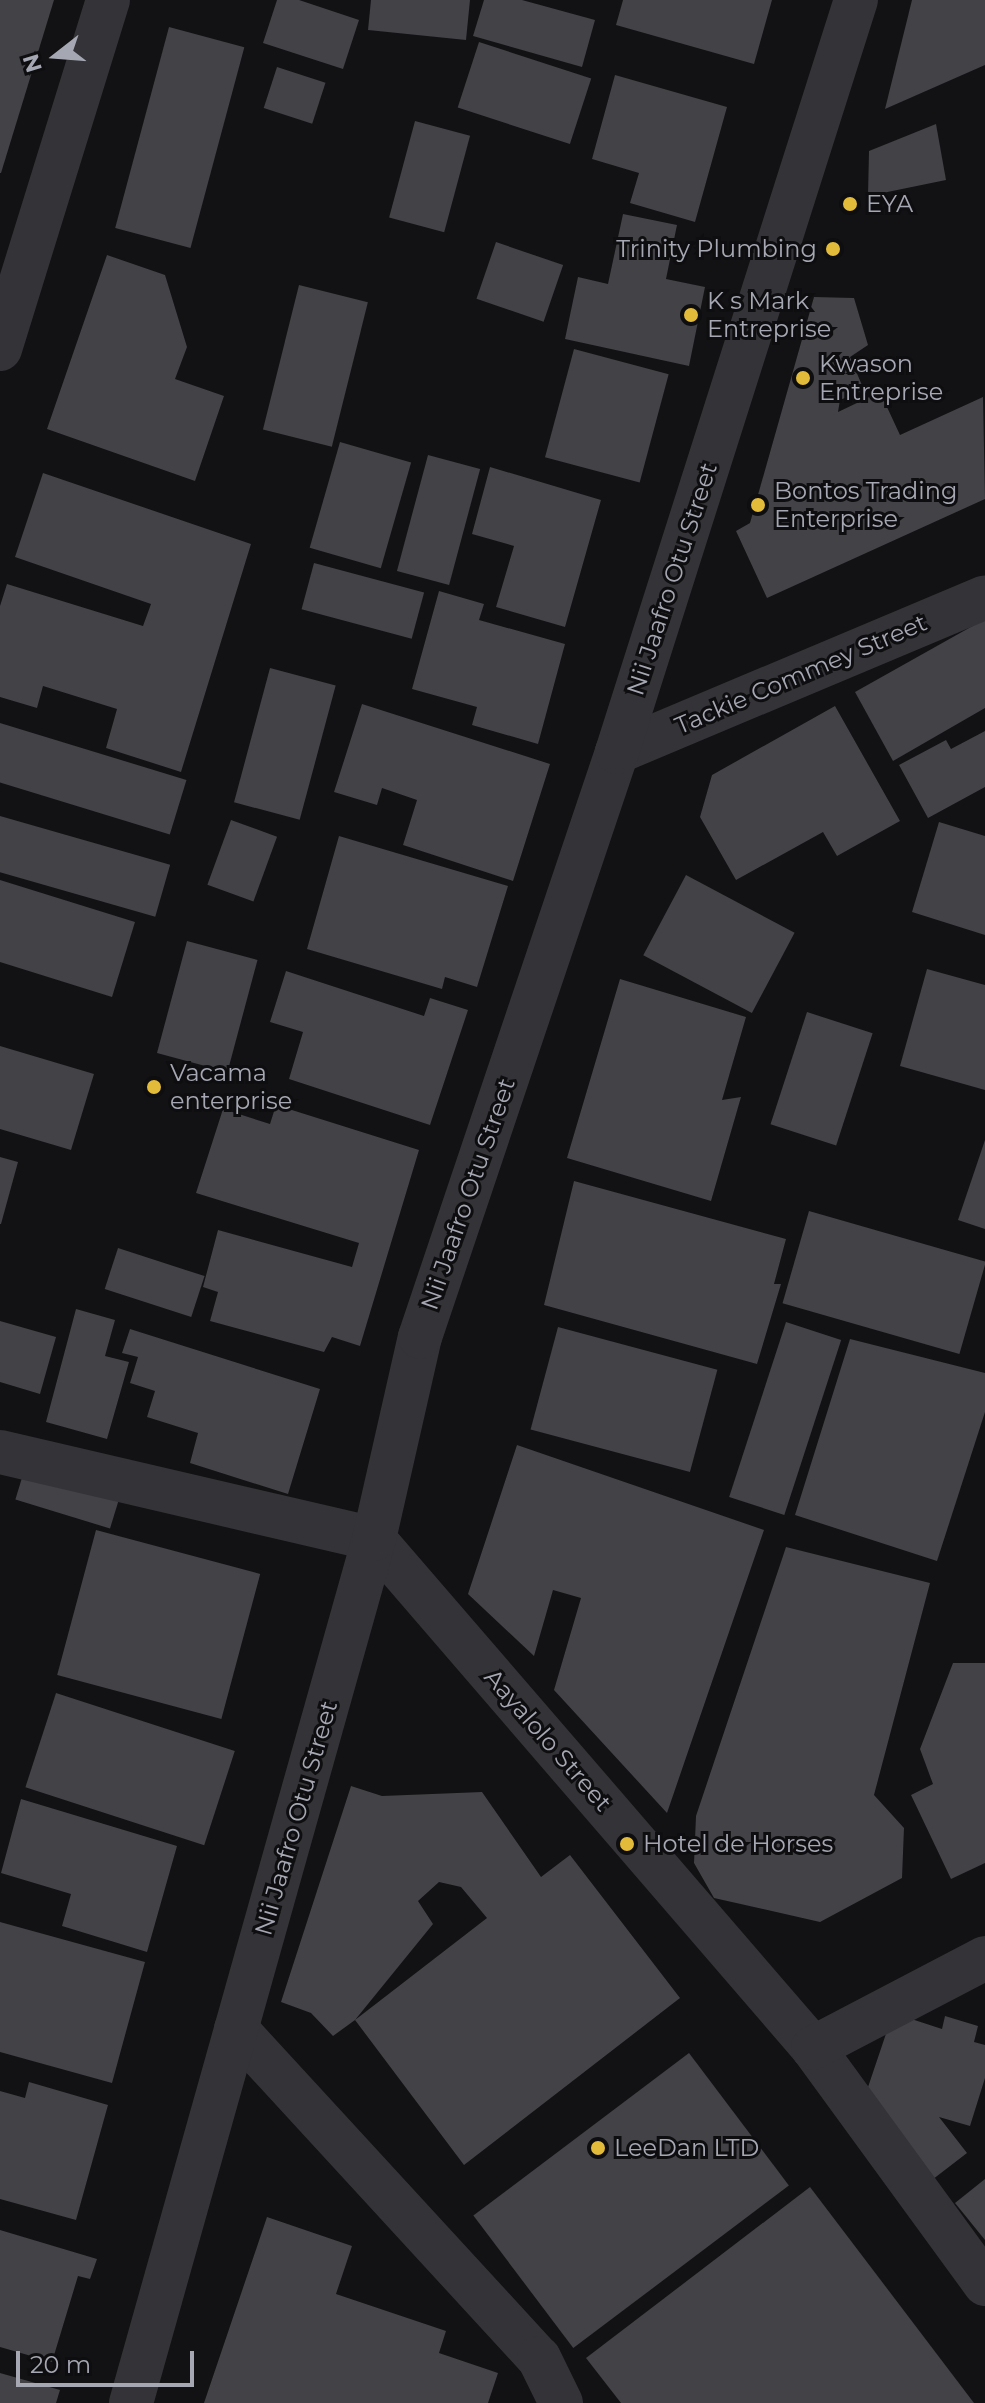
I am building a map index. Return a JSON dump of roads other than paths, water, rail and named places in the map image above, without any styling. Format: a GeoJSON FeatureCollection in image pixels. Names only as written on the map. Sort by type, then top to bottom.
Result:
{"type":"FeatureCollection","features":[{"type":"Feature","properties":{"kind":"street"},"geometry":{"type":"LineString","coordinates":[[0,349],[108,0]]}},
{"type":"Feature","properties":{"kind":"street","name":"Nii Jaafro Otu Street"},"geometry":{"type":"LineString","coordinates":[[131,2403],[374,1539],[420,1337],[617,752],[856,0]]}},
{"type":"Feature","properties":{"kind":"street","name":"Tackie Commey Street"},"geometry":{"type":"LineString","coordinates":[[617,752],[985,597]]}},
{"type":"Feature","properties":{"kind":"street"},"geometry":{"type":"LineString","coordinates":[[0,1452],[374,1539]]}},
{"type":"Feature","properties":{"kind":"street","name":"Aayalolo Street"},"geometry":{"type":"LineString","coordinates":[[374,1539],[813,2048],[985,2284]]}},
{"type":"Feature","properties":{"kind":"street"},"geometry":{"type":"LineString","coordinates":[[813,2048],[985,1958]]}},
{"type":"Feature","properties":{"kind":"street"},"geometry":{"type":"LineString","coordinates":[[236,2029],[539,2358],[561,2403]]}},
{"type":"Feature","properties":{"kind":"place","name":"EYA"},"geometry":{"type":"Point","coordinates":[850,204]}},
{"type":"Feature","properties":{"kind":"place","name":"Trinity Plumbing"},"geometry":{"type":"Point","coordinates":[833,249]}},
{"type":"Feature","properties":{"kind":"place","name":"K s Mark Entreprise"},"geometry":{"type":"Point","coordinates":[691,315]}},
{"type":"Feature","properties":{"kind":"place","name":"Kwason Entreprise"},"geometry":{"type":"Point","coordinates":[803,378]}},
{"type":"Feature","properties":{"kind":"place","name":"Bontos Trading Enterprise"},"geometry":{"type":"Point","coordinates":[758,505]}},
{"type":"Feature","properties":{"kind":"place","name":"Vacama enterprise"},"geometry":{"type":"Point","coordinates":[154,1087]}},
{"type":"Feature","properties":{"kind":"place","name":"Hotel de Horses"},"geometry":{"type":"Point","coordinates":[627,1844]}},
{"type":"Feature","properties":{"kind":"place","name":"LeeDan LTD"},"geometry":{"type":"Point","coordinates":[598,2148]}}]}
